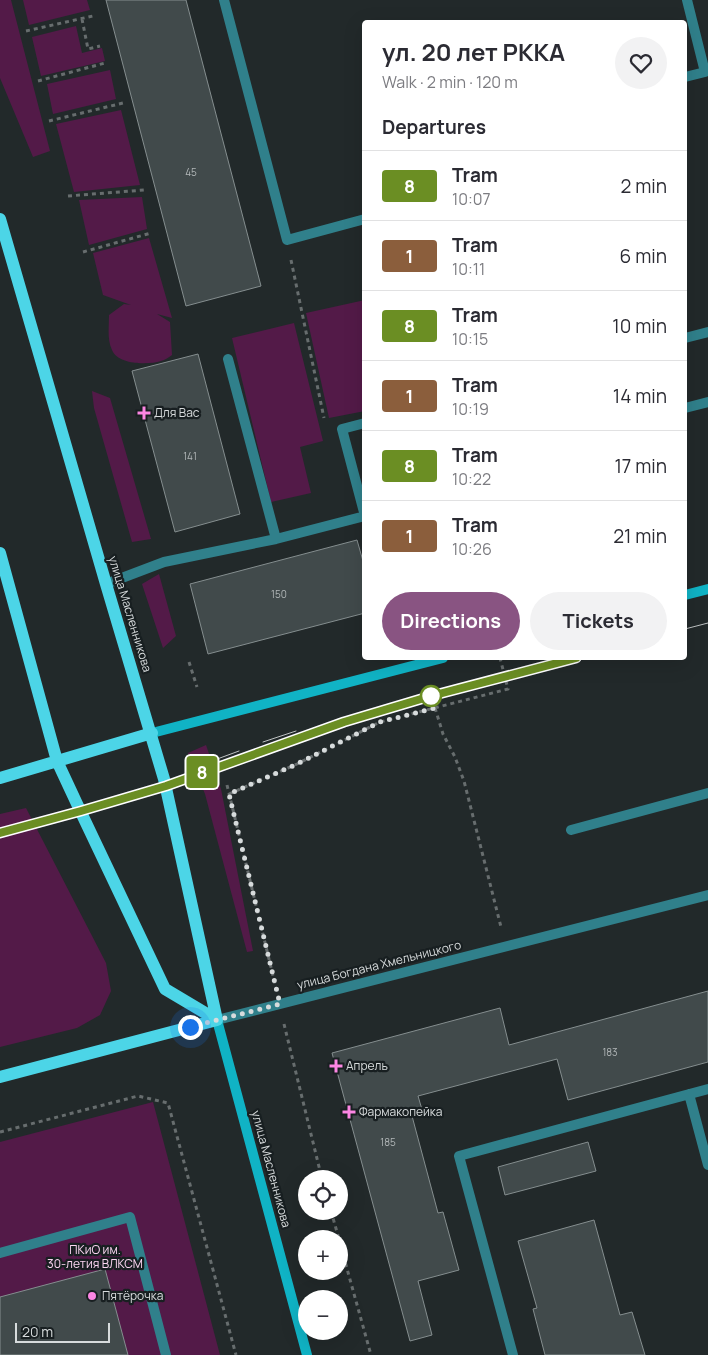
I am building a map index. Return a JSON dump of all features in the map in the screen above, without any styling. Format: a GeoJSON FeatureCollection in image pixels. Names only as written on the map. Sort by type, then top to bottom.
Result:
{"type":"FeatureCollection","features":[{"type":"Feature","properties":{"kind":"main road","name":"улица Масленникова"},"geometry":{"type":"LineString","coordinates":[[0,219],[106,584],[152,733],[173,812],[217,1020],[307,1355]]}},
{"type":"Feature","properties":{"kind":"main road"},"geometry":{"type":"LineString","coordinates":[[0,553],[57,761],[164,989],[217,1020]]}},
{"type":"Feature","properties":{"kind":"main road"},"geometry":{"type":"LineString","coordinates":[[687,594],[708,589]]}},
{"type":"Feature","properties":{"kind":"main road"},"geometry":{"type":"LineString","coordinates":[[0,778],[152,733],[436,660]]}},
{"type":"Feature","properties":{"kind":"main road","name":"улица Богдана Хмельницкого"},"geometry":{"type":"LineString","coordinates":[[0,1077],[217,1020]]}},
{"type":"Feature","properties":{"kind":"street"},"geometry":{"type":"LineString","coordinates":[[224,0],[286,240],[362,220]]}},
{"type":"Feature","properties":{"kind":"street"},"geometry":{"type":"LineString","coordinates":[[687,0],[705,72],[687,76]]}},
{"type":"Feature","properties":{"kind":"street"},"geometry":{"type":"LineString","coordinates":[[687,337],[708,332]]}},
{"type":"Feature","properties":{"kind":"street"},"geometry":{"type":"LineString","coordinates":[[228,359],[276,539]]}},
{"type":"Feature","properties":{"kind":"street"},"geometry":{"type":"LineString","coordinates":[[687,407],[708,402]]}},
{"type":"Feature","properties":{"kind":"street"},"geometry":{"type":"LineString","coordinates":[[362,424],[342,429],[362,505]]}},
{"type":"Feature","properties":{"kind":"street"},"geometry":{"type":"LineString","coordinates":[[106,584],[164,562],[276,539],[362,517]]}},
{"type":"Feature","properties":{"kind":"street"},"geometry":{"type":"LineString","coordinates":[[571,830],[708,793]]}},
{"type":"Feature","properties":{"kind":"street","name":"улица Богдана Хмельницкого"},"geometry":{"type":"LineString","coordinates":[[217,1020],[708,895]]}},
{"type":"Feature","properties":{"kind":"street"},"geometry":{"type":"LineString","coordinates":[[513,1355],[459,1156],[708,1089]]}},
{"type":"Feature","properties":{"kind":"street"},"geometry":{"type":"LineString","coordinates":[[689,1094],[708,1165]]}},
{"type":"Feature","properties":{"kind":"street"},"geometry":{"type":"LineString","coordinates":[[0,1253],[130,1217],[166,1355]]}},
{"type":"Feature","properties":{"kind":"path"},"geometry":{"type":"LineString","coordinates":[[26,31],[93,16]]}},
{"type":"Feature","properties":{"kind":"path"},"geometry":{"type":"LineString","coordinates":[[82,19],[88,49],[100,46]]}},
{"type":"Feature","properties":{"kind":"path"},"geometry":{"type":"LineString","coordinates":[[38,81],[105,63]]}},
{"type":"Feature","properties":{"kind":"path"},"geometry":{"type":"LineString","coordinates":[[49,121],[123,103]]}},
{"type":"Feature","properties":{"kind":"path"},"geometry":{"type":"LineString","coordinates":[[68,196],[144,190]]}},
{"type":"Feature","properties":{"kind":"path"},"geometry":{"type":"LineString","coordinates":[[83,252],[151,233]]}},
{"type":"Feature","properties":{"kind":"path"},"geometry":{"type":"LineString","coordinates":[[286,240],[326,424]]}},
{"type":"Feature","properties":{"kind":"path"},"geometry":{"type":"LineString","coordinates":[[229,794],[297,764],[380,722],[508,689],[501,660]]}},
{"type":"Feature","properties":{"kind":"path"},"geometry":{"type":"LineString","coordinates":[[189,662],[197,687]]}},
{"type":"Feature","properties":{"kind":"path"},"geometry":{"type":"LineString","coordinates":[[435,708],[443,734],[455,757],[464,781],[506,947]]}},
{"type":"Feature","properties":{"kind":"path"},"geometry":{"type":"LineString","coordinates":[[226,785],[320,1170]]}},
{"type":"Feature","properties":{"kind":"path"},"geometry":{"type":"LineString","coordinates":[[0,1132],[138,1096],[168,1103],[236,1355]]}},
{"type":"Feature","properties":{"kind":"path"},"geometry":{"type":"LineString","coordinates":[[348,1272],[371,1355]]}},
{"type":"Feature","properties":{"kind":"green space"},"geometry":{"type":"Polygon","coordinates":[[[0,0],[11,0],[50,151],[33,157],[0,78],[0,0]]]}},
{"type":"Feature","properties":{"kind":"green space"},"geometry":{"type":"Polygon","coordinates":[[[23,0],[87,0],[90,10],[29,25],[23,0]]]}},
{"type":"Feature","properties":{"kind":"green space"},"geometry":{"type":"Polygon","coordinates":[[[76,26],[82,53],[102,48],[105,61],[41,76],[32,37],[76,26]]]}},
{"type":"Feature","properties":{"kind":"green space"},"geometry":{"type":"Polygon","coordinates":[[[110,70],[116,99],[53,114],[47,84],[110,70]]]}},
{"type":"Feature","properties":{"kind":"green space"},"geometry":{"type":"Polygon","coordinates":[[[121,110],[140,185],[74,192],[56,124],[121,110]]]}},
{"type":"Feature","properties":{"kind":"green space"},"geometry":{"type":"Polygon","coordinates":[[[142,197],[147,229],[89,245],[79,200],[142,197]]]}},
{"type":"Feature","properties":{"kind":"green space"},"geometry":{"type":"Polygon","coordinates":[[[149,238],[172,318],[157,314],[170,322],[172,355],[164,360],[155,362],[134,363],[120,359],[115,355],[109,342],[109,315],[124,304],[131,305],[103,295],[93,253],[149,238]]]}},
{"type":"Feature","properties":{"kind":"green space"},"geometry":{"type":"Polygon","coordinates":[[[362,301],[362,412],[329,418],[306,313],[362,301]]]}},
{"type":"Feature","properties":{"kind":"green space"},"geometry":{"type":"Polygon","coordinates":[[[294,323],[323,441],[300,447],[311,493],[271,502],[232,338],[294,323]]]}},
{"type":"Feature","properties":{"kind":"green space"},"geometry":{"type":"Polygon","coordinates":[[[92,391],[110,398],[151,539],[132,542],[94,408],[92,391]]]}},
{"type":"Feature","properties":{"kind":"green space"},"geometry":{"type":"Polygon","coordinates":[[[159,574],[176,636],[163,648],[142,584],[159,574]]]}},
{"type":"Feature","properties":{"kind":"green space"},"geometry":{"type":"Polygon","coordinates":[[[206,745],[221,789],[253,951],[247,952],[205,794],[188,753],[206,745]]]}},
{"type":"Feature","properties":{"kind":"green space"},"geometry":{"type":"Polygon","coordinates":[[[26,808],[106,963],[111,991],[100,1015],[77,1028],[0,1047],[0,814],[26,808]]]}},
{"type":"Feature","properties":{"kind":"green space","name":"ПКиО им. 30-летия ВЛКСМ"},"geometry":{"type":"Polygon","coordinates":[[[153,1102],[220,1355],[0,1355],[0,1142],[153,1102]]]}},
{"type":"Feature","properties":{"kind":"building"},"geometry":{"type":"Polygon","coordinates":[[[106,0],[186,0],[261,286],[186,306],[106,0]]]}},
{"type":"Feature","properties":{"kind":"building"},"geometry":{"type":"Polygon","coordinates":[[[198,354],[240,514],[175,532],[132,371],[198,354]]]}},
{"type":"Feature","properties":{"kind":"building"},"geometry":{"type":"Polygon","coordinates":[[[357,540],[362,558],[362,614],[208,654],[190,584],[357,540]]]}},
{"type":"Feature","properties":{"kind":"building"},"geometry":{"type":"Polygon","coordinates":[[[708,991],[708,1062],[568,1100],[557,1059],[418,1096],[423,1113],[412,1116],[438,1213],[443,1212],[459,1270],[418,1281],[432,1335],[410,1341],[332,1053],[500,1008],[509,1045],[708,991]]]}},
{"type":"Feature","properties":{"kind":"building"},"geometry":{"type":"Polygon","coordinates":[[[588,1142],[596,1171],[505,1195],[498,1167],[588,1142]]]}},
{"type":"Feature","properties":{"kind":"building"},"geometry":{"type":"Polygon","coordinates":[[[594,1220],[620,1315],[632,1312],[645,1355],[545,1355],[533,1309],[537,1308],[518,1241],[594,1220]]]}},
{"type":"Feature","properties":{"kind":"building"},"geometry":{"type":"Polygon","coordinates":[[[105,1269],[128,1355],[0,1355],[0,1297],[105,1269]]]}},
{"type":"Feature","properties":{"kind":"tram line"},"geometry":{"type":"LineString","coordinates":[[687,628],[708,623]]}},
{"type":"Feature","properties":{"kind":"tram line"},"geometry":{"type":"LineString","coordinates":[[0,833],[166,786],[344,722],[431,696],[568,660]]}},
{"type":"Feature","properties":{"kind":"tram line","name":"8"},"geometry":{"type":"LineString","coordinates":[[0,833],[166,786],[249,754],[344,722],[431,696],[568,660]]}},
{"type":"Feature","properties":{"kind":"tram line"},"geometry":{"type":"LineString","coordinates":[[263,742],[296,731]]}},
{"type":"Feature","properties":{"kind":"tram line"},"geometry":{"type":"LineString","coordinates":[[190,769],[239,751]]}},
{"type":"Feature","properties":{"kind":"place","name":"Для Вас"},"geometry":{"type":"Point","coordinates":[144,413]}},
{"type":"Feature","properties":{"kind":"place","name":"Апрель"},"geometry":{"type":"Point","coordinates":[336,1066]}},
{"type":"Feature","properties":{"kind":"place","name":"Фармакопейка"},"geometry":{"type":"Point","coordinates":[349,1112]}},
{"type":"Feature","properties":{"kind":"place","name":"Пятёрочка"},"geometry":{"type":"Point","coordinates":[92,1296]}},
{"type":"Feature","properties":{"kind":"route"},"geometry":{"type":"LineString","coordinates":[[190,1027],[280,1004],[229,794],[297,764],[380,722],[435,708],[431,696]]}}]}
